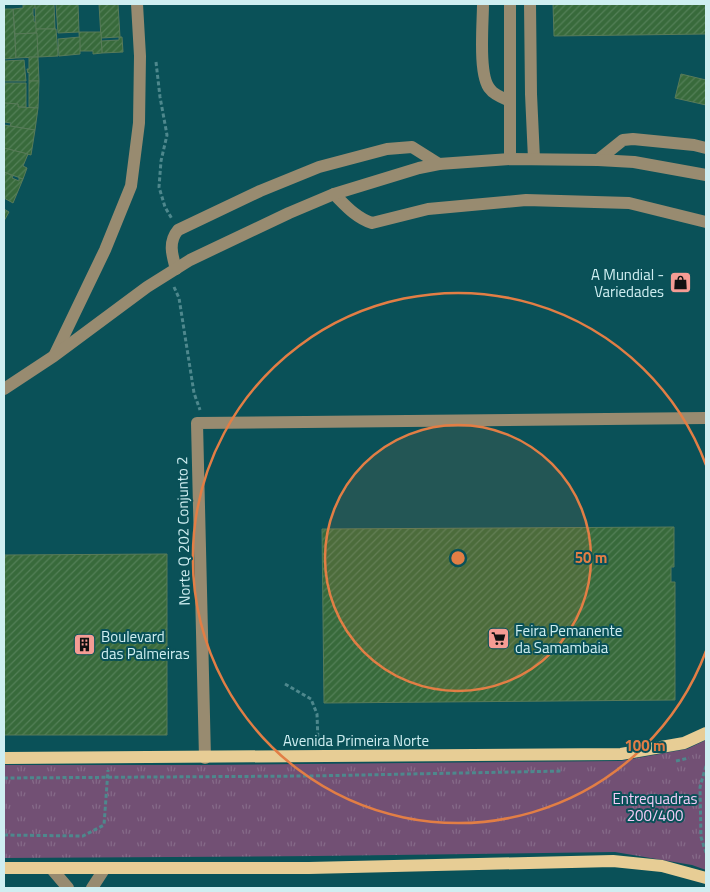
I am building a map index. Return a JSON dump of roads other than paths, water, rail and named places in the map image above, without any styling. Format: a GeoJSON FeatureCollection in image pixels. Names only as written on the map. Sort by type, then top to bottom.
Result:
{"type":"FeatureCollection","features":[{"type":"Feature","properties":{"kind":"main road","name":"Avenida Primeira Norte"},"geometry":{"type":"LineString","coordinates":[[4,758],[620,754],[684,743],[706,733]]}},
{"type":"Feature","properties":{"kind":"main road"},"geometry":{"type":"LineString","coordinates":[[4,868],[309,868],[613,861],[662,866],[706,878]]}},
{"type":"Feature","properties":{"kind":"street"},"geometry":{"type":"LineString","coordinates":[[54,356],[105,250],[131,186],[139,123],[140,56],[137,4]]}},
{"type":"Feature","properties":{"kind":"street"},"geometry":{"type":"LineString","coordinates":[[483,4],[483,70],[487,85],[491,92],[510,101]]}},
{"type":"Feature","properties":{"kind":"street"},"geometry":{"type":"LineString","coordinates":[[510,4],[510,159]]}},
{"type":"Feature","properties":{"kind":"street"},"geometry":{"type":"LineString","coordinates":[[530,4],[534,159]]}},
{"type":"Feature","properties":{"kind":"street"},"geometry":{"type":"LineString","coordinates":[[598,160],[623,140],[633,139],[694,145],[706,148]]}},
{"type":"Feature","properties":{"kind":"street"},"geometry":{"type":"LineString","coordinates":[[172,271],[172,244],[174,235],[178,230],[260,191],[319,167],[387,149],[412,147],[440,164]]}},
{"type":"Feature","properties":{"kind":"street"},"geometry":{"type":"LineString","coordinates":[[4,389],[54,356],[147,287],[190,260],[334,194],[419,168],[440,164],[510,159],[598,160],[634,162],[706,175]]}},
{"type":"Feature","properties":{"kind":"street"},"geometry":{"type":"LineString","coordinates":[[334,194],[354,214],[364,221],[372,223],[428,208],[526,200],[629,203],[706,222]]}},
{"type":"Feature","properties":{"kind":"street","name":"Norte Q 202 Conjunto 2"},"geometry":{"type":"LineString","coordinates":[[205,758],[199,418],[706,418]]}},
{"type":"Feature","properties":{"kind":"street"},"geometry":{"type":"LineString","coordinates":[[51,868],[68,888]]}},
{"type":"Feature","properties":{"kind":"street"},"geometry":{"type":"LineString","coordinates":[[92,888],[105,868]]}},
{"type":"Feature","properties":{"kind":"place","name":"A Mundial - Variedades"},"geometry":{"type":"Point","coordinates":[680,283]}},
{"type":"Feature","properties":{"kind":"place","name":"Feira Pemanente da Samambaia"},"geometry":{"type":"Point","coordinates":[499,639]}},
{"type":"Feature","properties":{"kind":"place","name":"Boulevard das Palmeiras"},"geometry":{"type":"Point","coordinates":[85,645]}},
{"type":"Feature","properties":{"kind":"park label","name":"Entrequadras 200/400"},"geometry":{"type":"Point","coordinates":[655,806]}}]}
